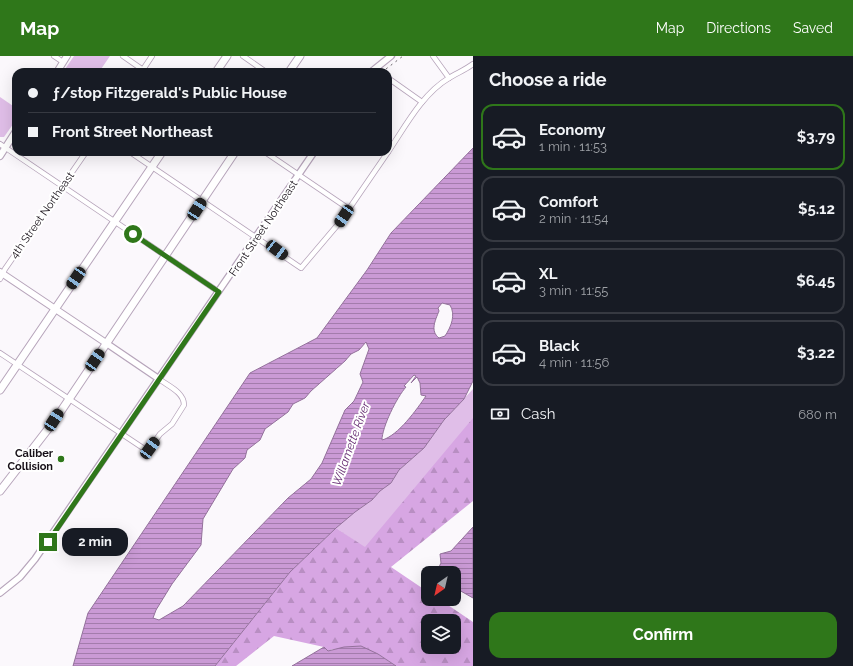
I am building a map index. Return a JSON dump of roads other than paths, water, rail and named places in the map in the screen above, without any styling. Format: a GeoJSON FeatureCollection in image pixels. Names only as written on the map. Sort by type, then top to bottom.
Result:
{"type":"FeatureCollection","features":[{"type":"Feature","properties":{"kind":"highway"},"geometry":{"type":"LineString","coordinates":[[219,68],[227,56]]}},
{"type":"Feature","properties":{"kind":"highway"},"geometry":{"type":"LineString","coordinates":[[292,68],[300,56]]}},
{"type":"Feature","properties":{"kind":"highway"},"geometry":{"type":"LineString","coordinates":[[0,390],[159,156]]}},
{"type":"Feature","properties":{"kind":"highway"},"geometry":{"type":"LineString","coordinates":[[0,490],[42,437],[232,156]]}},
{"type":"Feature","properties":{"kind":"main road"},"geometry":{"type":"LineString","coordinates":[[59,68],[67,56]]}},
{"type":"Feature","properties":{"kind":"main road"},"geometry":{"type":"LineString","coordinates":[[0,156],[3,146],[12,136]]}},
{"type":"Feature","properties":{"kind":"main road"},"geometry":{"type":"LineString","coordinates":[[1,275],[106,343]]}},
{"type":"Feature","properties":{"kind":"street"},"geometry":{"type":"LineString","coordinates":[[54,56],[63,62]]}},
{"type":"Feature","properties":{"kind":"street"},"geometry":{"type":"LineString","coordinates":[[123,56],[139,68]]}},
{"type":"Feature","properties":{"kind":"street"},"geometry":{"type":"LineString","coordinates":[[145,68],[152,56]]}},
{"type":"Feature","properties":{"kind":"street"},"geometry":{"type":"LineString","coordinates":[[243,56],[260,68]]}},
{"type":"Feature","properties":{"kind":"street"},"geometry":{"type":"LineString","coordinates":[[378,68],[391,56]]}},
{"type":"Feature","properties":{"kind":"street"},"geometry":{"type":"LineString","coordinates":[[433,56],[449,78]]}},
{"type":"Feature","properties":{"kind":"street"},"geometry":{"type":"LineString","coordinates":[[392,145],[422,102],[449,78],[473,64]]}},
{"type":"Feature","properties":{"kind":"street"},"geometry":{"type":"LineString","coordinates":[[392,81],[422,102]]}},
{"type":"Feature","properties":{"kind":"street"},"geometry":{"type":"LineString","coordinates":[[3,146],[12,152]]}},
{"type":"Feature","properties":{"kind":"street"},"geometry":{"type":"LineString","coordinates":[[18,156],[219,292]]}},
{"type":"Feature","properties":{"kind":"street","name":"4th Street Northeast"},"geometry":{"type":"LineString","coordinates":[[1,275],[83,156]]}},
{"type":"Feature","properties":{"kind":"street"},"geometry":{"type":"LineString","coordinates":[[136,156],[203,200],[301,268],[310,260],[349,209],[384,156]]}},
{"type":"Feature","properties":{"kind":"street"},"geometry":{"type":"LineString","coordinates":[[271,156],[349,209]]}},
{"type":"Feature","properties":{"kind":"street","name":"Front Street Northeast"},"geometry":{"type":"LineString","coordinates":[[0,594],[20,577],[35,559],[311,156]]}},
{"type":"Feature","properties":{"kind":"street"},"geometry":{"type":"LineString","coordinates":[[0,353],[146,450],[150,448],[160,434],[172,424],[184,405],[182,397],[179,393],[106,343]]}},
{"type":"Feature","properties":{"kind":"water","name":"Willamette River"},"geometry":{"type":"Polygon","coordinates":[[[473,148],[473,381],[464,399],[444,420],[424,448],[399,470],[391,483],[336,528],[290,572],[215,666],[73,666],[88,613],[250,373],[317,338],[367,270],[391,233],[473,148]],[[442,303],[438,308],[439,311],[434,326],[436,335],[439,338],[445,336],[451,325],[453,317],[450,305],[442,303]],[[366,342],[359,350],[351,354],[305,398],[293,404],[288,412],[265,429],[260,440],[247,450],[245,458],[233,469],[203,519],[201,545],[172,584],[156,610],[153,618],[159,620],[183,606],[288,498],[311,479],[322,463],[345,410],[354,401],[363,382],[360,374],[369,349],[366,342]],[[414,375],[404,386],[406,387],[394,405],[387,420],[382,440],[401,428],[426,396],[421,395],[420,383],[417,377],[411,383],[416,376],[414,375]]]}},
{"type":"Feature","properties":{"kind":"water"},"geometry":{"type":"Polygon","coordinates":[[[473,527],[473,598],[461,591],[461,566],[440,566],[441,563],[440,554],[451,551],[473,527]]]}},
{"type":"Feature","properties":{"kind":"water"},"geometry":{"type":"Polygon","coordinates":[[[361,646],[378,654],[396,666],[292,666],[324,647],[328,651],[344,647],[361,646]]]}},
{"type":"Feature","properties":{"kind":"railway"},"geometry":{"type":"LineString","coordinates":[[387,68],[403,56]]}},
{"type":"Feature","properties":{"kind":"place","name":"Caliber Collision"},"geometry":{"type":"Point","coordinates":[61,459]}}]}
